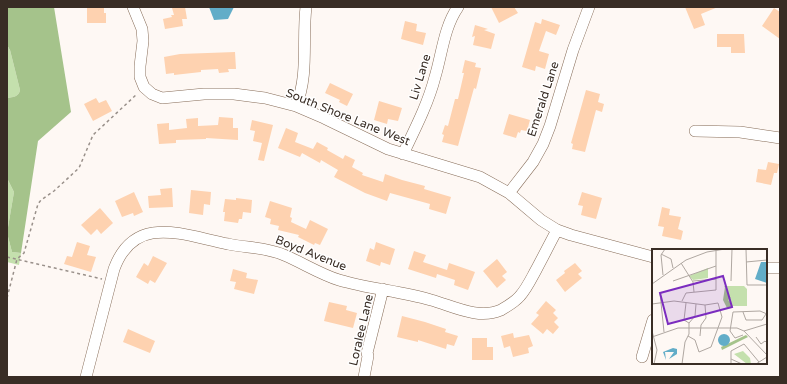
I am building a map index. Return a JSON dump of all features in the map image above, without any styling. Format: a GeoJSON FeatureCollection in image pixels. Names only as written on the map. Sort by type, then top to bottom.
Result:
{"type":"FeatureCollection","features":[{"type":"Feature","properties":{"kind":"street"},"geometry":{"type":"LineString","coordinates":[[133,7],[142,29],[143,42],[140,76],[144,87]]}},
{"type":"Feature","properties":{"kind":"street"},"geometry":{"type":"LineString","coordinates":[[296,106],[304,73],[304,25],[306,7]]}},
{"type":"Feature","properties":{"kind":"street","name":"Liv Lane"},"geometry":{"type":"LineString","coordinates":[[403,154],[428,98],[435,78],[448,27],[453,13],[458,7]]}},
{"type":"Feature","properties":{"kind":"street","name":"Emerald Lane"},"geometry":{"type":"LineString","coordinates":[[509,193],[533,162],[543,144],[573,50],[589,7]]}},
{"type":"Feature","properties":{"kind":"street","name":"South Shore Lane West"},"geometry":{"type":"LineString","coordinates":[[144,87],[152,94],[162,98],[204,94],[234,94],[265,98],[296,106],[388,149],[480,177],[509,193],[541,220],[557,230],[652,257]]}},
{"type":"Feature","properties":{"kind":"street"},"geometry":{"type":"LineString","coordinates":[[695,131],[740,132],[780,138]]}},
{"type":"Feature","properties":{"kind":"street","name":"Boyd Avenue"},"geometry":{"type":"LineString","coordinates":[[86,377],[112,282],[114,269],[119,256],[127,246],[138,238],[151,233],[164,231],[178,232],[230,245],[269,249],[338,280],[431,300],[474,313],[486,313],[499,311],[511,305],[520,296],[527,286],[557,230]]}},
{"type":"Feature","properties":{"kind":"street"},"geometry":{"type":"LineString","coordinates":[[767,268],[780,268]]}},
{"type":"Feature","properties":{"kind":"street","name":"Loralee Lane"},"geometry":{"type":"LineString","coordinates":[[364,377],[368,356],[367,353],[383,289]]}},
{"type":"Feature","properties":{"kind":"street"},"geometry":{"type":"LineString","coordinates":[[642,358],[652,323]]}},
{"type":"Feature","properties":{"kind":"path"},"geometry":{"type":"LineString","coordinates":[[7,298],[17,259],[24,254],[38,204],[41,200],[65,182],[79,168],[93,135],[144,87]]}},
{"type":"Feature","properties":{"kind":"path"},"geometry":{"type":"LineString","coordinates":[[7,257],[112,282]]}},
{"type":"Feature","properties":{"kind":"green space"},"geometry":{"type":"Polygon","coordinates":[[[7,7],[54,7],[71,112],[38,141],[21,253],[12,252],[7,233],[14,192],[7,178],[7,98],[17,95],[20,90],[10,50],[7,45],[7,7]]]}},
{"type":"Feature","properties":{"kind":"green space"},"geometry":{"type":"Polygon","coordinates":[[[7,45],[10,50],[20,90],[17,95],[7,98],[7,45]]]}},
{"type":"Feature","properties":{"kind":"green space"},"geometry":{"type":"Polygon","coordinates":[[[7,178],[14,192],[7,233],[7,178]]]}},
{"type":"Feature","properties":{"kind":"green space"},"geometry":{"type":"Polygon","coordinates":[[[7,233],[12,252],[21,253],[19,265],[7,262],[7,233]]]}},
{"type":"Feature","properties":{"kind":"water"},"geometry":{"type":"Polygon","coordinates":[[[209,7],[234,7],[228,19],[214,20],[209,7]]]}},
{"type":"Feature","properties":{"kind":"building"},"geometry":{"type":"Polygon","coordinates":[[[87,7],[104,7],[104,13],[106,13],[106,23],[87,23],[87,7]]]}},
{"type":"Feature","properties":{"kind":"building"},"geometry":{"type":"Polygon","coordinates":[[[185,7],[187,19],[182,19],[183,26],[165,29],[163,19],[172,17],[171,15],[174,15],[172,8],[185,7]]]}},
{"type":"Feature","properties":{"kind":"building"},"geometry":{"type":"Polygon","coordinates":[[[491,7],[514,7],[518,13],[499,23],[491,7]]]}},
{"type":"Feature","properties":{"kind":"building"},"geometry":{"type":"Polygon","coordinates":[[[685,7],[718,7],[701,14],[705,25],[694,29],[685,7]]]}},
{"type":"Feature","properties":{"kind":"building"},"geometry":{"type":"Polygon","coordinates":[[[774,8],[780,12],[780,39],[762,26],[774,8]]]}},
{"type":"Feature","properties":{"kind":"building"},"geometry":{"type":"Polygon","coordinates":[[[542,19],[560,25],[556,35],[546,31],[539,51],[549,54],[545,69],[536,66],[535,71],[522,67],[535,22],[541,24],[542,19]]]}},
{"type":"Feature","properties":{"kind":"building"},"geometry":{"type":"Polygon","coordinates":[[[405,21],[417,24],[416,31],[426,33],[423,45],[401,39],[405,21]]]}},
{"type":"Feature","properties":{"kind":"building"},"geometry":{"type":"Polygon","coordinates":[[[475,25],[488,29],[484,30],[495,34],[491,49],[473,45],[475,36],[472,37],[475,25]]]}},
{"type":"Feature","properties":{"kind":"building"},"geometry":{"type":"Polygon","coordinates":[[[717,34],[744,34],[745,53],[731,53],[731,47],[717,47],[717,34]]]}},
{"type":"Feature","properties":{"kind":"building"},"geometry":{"type":"Polygon","coordinates":[[[235,52],[236,69],[228,69],[229,72],[219,73],[218,69],[201,70],[201,72],[174,75],[174,73],[166,74],[164,57],[180,54],[235,52]]]}},
{"type":"Feature","properties":{"kind":"building"},"geometry":{"type":"Polygon","coordinates":[[[465,60],[476,63],[475,67],[481,68],[458,146],[442,142],[444,135],[442,134],[445,125],[448,126],[455,99],[458,99],[464,73],[462,73],[465,60]]]}},
{"type":"Feature","properties":{"kind":"building"},"geometry":{"type":"Polygon","coordinates":[[[330,83],[353,94],[347,106],[339,102],[340,100],[325,93],[330,83]]]}},
{"type":"Feature","properties":{"kind":"building"},"geometry":{"type":"Polygon","coordinates":[[[586,90],[600,94],[598,102],[604,104],[602,112],[596,110],[585,152],[572,149],[573,144],[571,143],[586,90]]]}},
{"type":"Feature","properties":{"kind":"building"},"geometry":{"type":"Polygon","coordinates":[[[96,98],[99,103],[106,100],[112,111],[93,121],[84,104],[96,98]]]}},
{"type":"Feature","properties":{"kind":"building"},"geometry":{"type":"Polygon","coordinates":[[[379,101],[402,108],[398,121],[388,119],[387,124],[374,120],[379,101]]]}},
{"type":"Feature","properties":{"kind":"building"},"geometry":{"type":"Polygon","coordinates":[[[509,114],[530,120],[527,131],[521,130],[520,133],[518,132],[516,138],[503,134],[509,114]]]}},
{"type":"Feature","properties":{"kind":"building"},"geometry":{"type":"Polygon","coordinates":[[[219,117],[233,118],[233,128],[238,128],[238,140],[206,138],[176,140],[176,143],[159,144],[157,124],[169,123],[169,130],[187,128],[186,119],[198,118],[198,126],[218,125],[219,117]]]}},
{"type":"Feature","properties":{"kind":"building"},"geometry":{"type":"Polygon","coordinates":[[[252,120],[273,125],[264,161],[258,160],[262,143],[253,141],[255,131],[250,130],[252,120]]]}},
{"type":"Feature","properties":{"kind":"building"},"geometry":{"type":"Polygon","coordinates":[[[286,128],[298,133],[295,142],[313,149],[317,142],[328,148],[327,150],[343,159],[345,155],[355,160],[352,167],[363,173],[362,175],[383,182],[385,174],[425,186],[424,189],[451,197],[446,214],[429,209],[430,204],[390,193],[387,201],[365,193],[334,177],[338,170],[321,160],[320,163],[302,153],[300,157],[278,148],[286,128]]]}},
{"type":"Feature","properties":{"kind":"building"},"geometry":{"type":"Polygon","coordinates":[[[768,162],[779,164],[777,173],[774,173],[771,185],[756,182],[758,169],[766,170],[768,162]]]}},
{"type":"Feature","properties":{"kind":"building"},"geometry":{"type":"Polygon","coordinates":[[[172,188],[173,207],[149,208],[148,196],[161,195],[160,189],[172,188]]]}},
{"type":"Feature","properties":{"kind":"building"},"geometry":{"type":"Polygon","coordinates":[[[191,190],[211,192],[210,205],[204,204],[203,215],[189,213],[191,190]]]}},
{"type":"Feature","properties":{"kind":"building"},"geometry":{"type":"Polygon","coordinates":[[[134,192],[143,212],[134,216],[133,213],[122,217],[115,201],[134,192]]]}},
{"type":"Feature","properties":{"kind":"building"},"geometry":{"type":"Polygon","coordinates":[[[582,192],[602,198],[596,219],[581,215],[583,206],[578,205],[582,192]]]}},
{"type":"Feature","properties":{"kind":"building"},"geometry":{"type":"Polygon","coordinates":[[[236,198],[252,200],[251,213],[243,212],[242,219],[239,219],[238,223],[224,221],[225,212],[223,212],[225,199],[236,200],[236,198]]]}},
{"type":"Feature","properties":{"kind":"building"},"geometry":{"type":"Polygon","coordinates":[[[270,201],[292,208],[290,217],[292,218],[291,222],[306,229],[310,220],[328,229],[320,245],[315,243],[314,245],[298,237],[299,235],[278,230],[279,226],[270,224],[271,219],[265,217],[270,201]]]}},
{"type":"Feature","properties":{"kind":"building"},"geometry":{"type":"Polygon","coordinates":[[[662,207],[670,209],[669,215],[681,217],[678,229],[683,231],[681,240],[662,236],[664,227],[658,226],[662,207]]]}},
{"type":"Feature","properties":{"kind":"building"},"geometry":{"type":"Polygon","coordinates":[[[100,208],[113,223],[101,234],[97,229],[91,235],[81,225],[100,208]]]}},
{"type":"Feature","properties":{"kind":"building"},"geometry":{"type":"Polygon","coordinates":[[[77,242],[90,246],[87,255],[96,257],[91,272],[64,264],[67,256],[72,257],[77,242]]]}},
{"type":"Feature","properties":{"kind":"building"},"geometry":{"type":"Polygon","coordinates":[[[376,242],[395,249],[390,265],[381,262],[380,266],[366,261],[370,248],[374,250],[376,242]]]}},
{"type":"Feature","properties":{"kind":"building"},"geometry":{"type":"Polygon","coordinates":[[[414,251],[426,255],[423,262],[447,270],[449,263],[475,272],[468,290],[454,285],[455,280],[437,274],[436,278],[408,269],[414,251]]]}},
{"type":"Feature","properties":{"kind":"building"},"geometry":{"type":"Polygon","coordinates":[[[153,256],[167,263],[155,283],[150,280],[148,284],[136,277],[144,263],[148,266],[153,256]]]}},
{"type":"Feature","properties":{"kind":"building"},"geometry":{"type":"Polygon","coordinates":[[[497,259],[507,272],[502,276],[506,280],[497,288],[483,271],[497,259]]]}},
{"type":"Feature","properties":{"kind":"building"},"geometry":{"type":"Polygon","coordinates":[[[575,263],[582,271],[578,274],[582,278],[565,292],[556,280],[565,273],[564,271],[575,263]]]}},
{"type":"Feature","properties":{"kind":"building"},"geometry":{"type":"Polygon","coordinates":[[[233,269],[247,273],[246,278],[258,280],[254,294],[234,289],[236,282],[230,281],[233,269]]]}},
{"type":"Feature","properties":{"kind":"building"},"geometry":{"type":"Polygon","coordinates":[[[546,301],[556,310],[553,313],[558,318],[554,322],[559,327],[553,334],[547,329],[543,334],[531,324],[539,315],[536,313],[546,301]]]}},
{"type":"Feature","properties":{"kind":"building"},"geometry":{"type":"Polygon","coordinates":[[[329,302],[347,306],[346,310],[357,313],[353,328],[324,321],[329,302]]]}},
{"type":"Feature","properties":{"kind":"building"},"geometry":{"type":"Polygon","coordinates":[[[402,316],[446,329],[445,332],[458,336],[454,346],[447,344],[446,349],[418,340],[418,342],[397,337],[402,316]]]}},
{"type":"Feature","properties":{"kind":"building"},"geometry":{"type":"Polygon","coordinates":[[[128,329],[155,341],[150,353],[123,342],[128,329]]]}},
{"type":"Feature","properties":{"kind":"building"},"geometry":{"type":"Polygon","coordinates":[[[513,333],[514,338],[529,335],[533,346],[528,348],[529,353],[513,357],[510,346],[504,348],[501,336],[513,333]]]}},
{"type":"Feature","properties":{"kind":"building"},"geometry":{"type":"Polygon","coordinates":[[[472,338],[487,338],[487,347],[493,347],[493,360],[472,360],[472,338]]]}}]}
